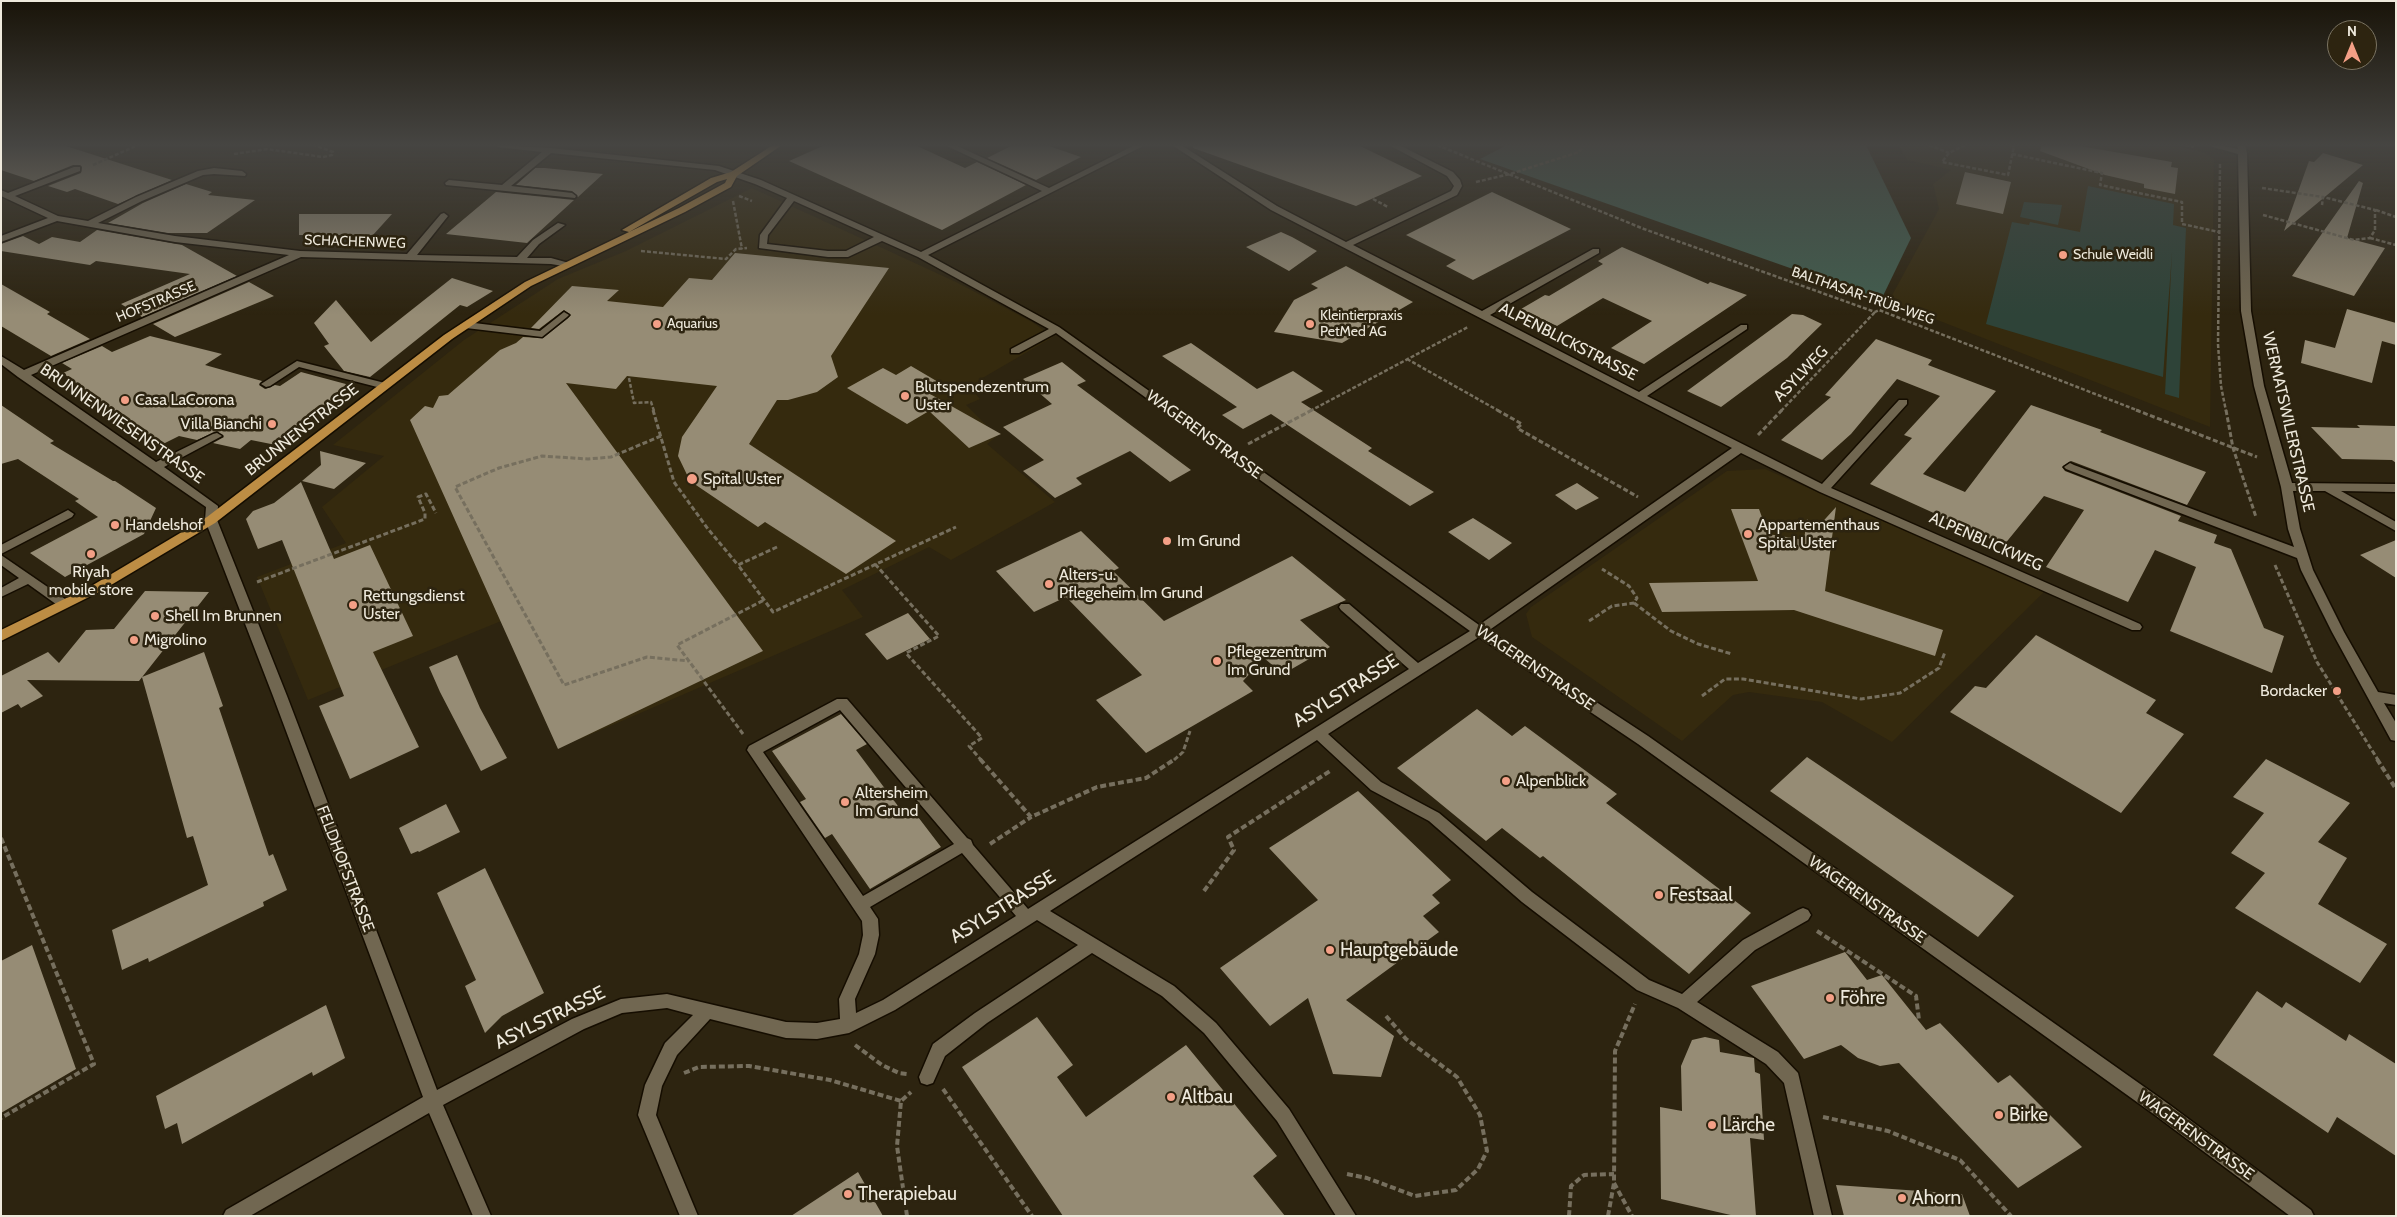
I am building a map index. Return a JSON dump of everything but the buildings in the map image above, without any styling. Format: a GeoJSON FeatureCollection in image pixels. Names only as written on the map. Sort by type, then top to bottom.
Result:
{"type":"FeatureCollection","features":[{"type":"Feature","properties":{"kind":"main road","name":"BRUNNENSTRASSE"},"geometry":{"type":"LineString","coordinates":[[1,636],[114,578],[211,520],[466,325],[528,284],[617,240],[644,230],[697,202]]}},
{"type":"Feature","properties":{"kind":"street","name":"SCHACHENWEG"},"geometry":{"type":"LineString","coordinates":[[21,202],[56,218],[175,239],[300,254],[551,261],[566,265]]}},
{"type":"Feature","properties":{"kind":"street"},"geometry":{"type":"LineString","coordinates":[[91,223],[133,202]]}},
{"type":"Feature","properties":{"kind":"street"},"geometry":{"type":"LineString","coordinates":[[789,202],[764,234],[762,246],[828,254],[848,254],[882,237]]}},
{"type":"Feature","properties":{"kind":"street","name":"WAGERENSTRASSE"},"geometry":{"type":"LineString","coordinates":[[804,202],[921,255],[1056,329],[1479,631],[1643,740],[2162,1109],[2305,1216]]}},
{"type":"Feature","properties":{"kind":"street"},"geometry":{"type":"LineString","coordinates":[[921,255],[1028,202]]}},
{"type":"Feature","properties":{"kind":"street","name":"ALPENBLICKSTRASSE"},"geometry":{"type":"LineString","coordinates":[[1264,202],[1742,449]]}},
{"type":"Feature","properties":{"kind":"street"},"geometry":{"type":"LineString","coordinates":[[1346,244],[1435,202]]}},
{"type":"Feature","properties":{"kind":"street","name":"WERMATSWILERSTRASSE"},"geometry":{"type":"LineString","coordinates":[[2244,202],[2246,311],[2259,386],[2287,487],[2294,530],[2307,570],[2338,632],[2396,736]]}},
{"type":"Feature","properties":{"kind":"street"},"geometry":{"type":"LineString","coordinates":[[410,257],[444,216]]}},
{"type":"Feature","properties":{"kind":"street"},"geometry":{"type":"LineString","coordinates":[[1,239],[56,218]]}},
{"type":"Feature","properties":{"kind":"street"},"geometry":{"type":"LineString","coordinates":[[520,260],[536,242],[561,225]]}},
{"type":"Feature","properties":{"kind":"street","name":"ALPENBLICKSTRASSE"},"geometry":{"type":"LineString","coordinates":[[1485,316],[1596,251]]}},
{"type":"Feature","properties":{"kind":"street","name":"HOFSTRASSE"},"geometry":{"type":"LineString","coordinates":[[22,375],[300,254]]}},
{"type":"Feature","properties":{"kind":"street"},"geometry":{"type":"LineString","coordinates":[[466,325],[542,334],[564,315]]}},
{"type":"Feature","properties":{"kind":"street","name":"ALPENBLICKSTRASSE"},"geometry":{"type":"LineString","coordinates":[[1640,396],[1744,327]]}},
{"type":"Feature","properties":{"kind":"street"},"geometry":{"type":"LineString","coordinates":[[1015,351],[1056,329]]}},
{"type":"Feature","properties":{"kind":"street","name":"BRUNNENWIESENSTRASSE"},"geometry":{"type":"LineString","coordinates":[[1,360],[212,506],[211,520]]}},
{"type":"Feature","properties":{"kind":"street"},"geometry":{"type":"LineString","coordinates":[[266,384],[297,364],[385,386]]}},
{"type":"Feature","properties":{"kind":"street"},"geometry":{"type":"LineString","coordinates":[[1824,489],[1903,402]]}},
{"type":"Feature","properties":{"kind":"street"},"geometry":{"type":"LineString","coordinates":[[155,467],[217,436]]}},
{"type":"Feature","properties":{"kind":"street","name":"ALPENBLICKWEG"},"geometry":{"type":"LineString","coordinates":[[1742,449],[1824,489],[2136,627]]}},
{"type":"Feature","properties":{"kind":"street","name":"ASYLSTRASSE"},"geometry":{"type":"LineString","coordinates":[[232,1216],[433,1101],[578,1024],[621,1006],[667,1001],[786,1030],[818,1031],[849,1025],[889,1005],[1479,631],[1742,449]]}},
{"type":"Feature","properties":{"kind":"street"},"geometry":{"type":"LineString","coordinates":[[2070,467],[2302,555]]}},
{"type":"Feature","properties":{"kind":"street"},"geometry":{"type":"LineString","coordinates":[[2287,487],[2396,488]]}},
{"type":"Feature","properties":{"kind":"street"},"geometry":{"type":"LineString","coordinates":[[2327,488],[2396,527]]}},
{"type":"Feature","properties":{"kind":"street"},"geometry":{"type":"LineString","coordinates":[[1,550],[68,514]]}},
{"type":"Feature","properties":{"kind":"street","name":"FELDHOFSTRASSE"},"geometry":{"type":"LineString","coordinates":[[211,520],[433,1101],[482,1216]]}},
{"type":"Feature","properties":{"kind":"street"},"geometry":{"type":"LineString","coordinates":[[1,559],[64,604]]}},
{"type":"Feature","properties":{"kind":"street"},"geometry":{"type":"LineString","coordinates":[[1,593],[28,579]]}},
{"type":"Feature","properties":{"kind":"street"},"geometry":{"type":"LineString","coordinates":[[1345,607],[1418,670]]}},
{"type":"Feature","properties":{"kind":"street"},"geometry":{"type":"LineString","coordinates":[[2374,696],[2396,700]]}},
{"type":"Feature","properties":{"kind":"street"},"geometry":{"type":"LineString","coordinates":[[849,1025],[847,999],[867,954],[871,935],[870,919],[754,750],[842,703],[970,849],[1031,914],[1092,944],[1168,991],[1210,1028],[1283,1115],[1346,1216]]}},
{"type":"Feature","properties":{"kind":"street"},"geometry":{"type":"LineString","coordinates":[[1318,733],[1376,786],[1434,817],[1527,897],[1643,985],[1684,1003],[1772,1058],[1792,1079],[1823,1216]]}},
{"type":"Feature","properties":{"kind":"street"},"geometry":{"type":"LineString","coordinates":[[860,906],[970,849]]}},
{"type":"Feature","properties":{"kind":"street"},"geometry":{"type":"LineString","coordinates":[[1684,1003],[1749,945],[1800,916]]}},
{"type":"Feature","properties":{"kind":"street"},"geometry":{"type":"LineString","coordinates":[[927,1077],[938,1050],[981,1018],[1092,944]]}},
{"type":"Feature","properties":{"kind":"street"},"geometry":{"type":"LineString","coordinates":[[689,1216],[647,1115],[654,1085],[671,1049],[708,1010]]}},
{"type":"Feature","properties":{"kind":"path"},"geometry":{"type":"LineString","coordinates":[[733,202],[742,249]]}},
{"type":"Feature","properties":{"kind":"path"},"geometry":{"type":"LineString","coordinates":[[754,202],[781,212]]}},
{"type":"Feature","properties":{"kind":"path","name":"BALTHASAR-TRÜB-WEG"},"geometry":{"type":"LineString","coordinates":[[1578,202],[1644,229],[1875,312],[1879,310],[2281,466]]}},
{"type":"Feature","properties":{"kind":"path"},"geometry":{"type":"LineString","coordinates":[[2181,202],[2182,224],[2219,232]]}},
{"type":"Feature","properties":{"kind":"path"},"geometry":{"type":"LineString","coordinates":[[2322,202],[2322,206]]}},
{"type":"Feature","properties":{"kind":"path"},"geometry":{"type":"LineString","coordinates":[[2342,202],[2396,217]]}},
{"type":"Feature","properties":{"kind":"path"},"geometry":{"type":"LineString","coordinates":[[2370,238],[2376,230],[2375,210]]}},
{"type":"Feature","properties":{"kind":"path"},"geometry":{"type":"LineString","coordinates":[[2244,212],[2280,219],[2319,232],[2354,240],[2370,238],[2396,245]]}},
{"type":"Feature","properties":{"kind":"path"},"geometry":{"type":"LineString","coordinates":[[643,251],[726,259],[736,249],[762,246]]}},
{"type":"Feature","properties":{"kind":"path","name":"ASYLWEG"},"geometry":{"type":"LineString","coordinates":[[1742,449],[1875,312]]}},
{"type":"Feature","properties":{"kind":"path"},"geometry":{"type":"LineString","coordinates":[[1230,453],[1485,316]]}},
{"type":"Feature","properties":{"kind":"path"},"geometry":{"type":"LineString","coordinates":[[1407,359],[1522,424],[1517,428],[1656,508]]}},
{"type":"Feature","properties":{"kind":"path"},"geometry":{"type":"LineString","coordinates":[[629,378],[634,403],[651,402],[674,482],[708,530],[738,565],[773,612],[956,527]]}},
{"type":"Feature","properties":{"kind":"path"},"geometry":{"type":"LineString","coordinates":[[661,436],[611,457],[588,459],[542,456],[499,468],[455,487],[564,685],[647,657],[689,661]]}},
{"type":"Feature","properties":{"kind":"path"},"geometry":{"type":"LineString","coordinates":[[238,589],[425,519],[425,513],[418,497],[426,494],[436,513]]}},
{"type":"Feature","properties":{"kind":"path"},"geometry":{"type":"LineString","coordinates":[[738,565],[777,547]]}},
{"type":"Feature","properties":{"kind":"path"},"geometry":{"type":"LineString","coordinates":[[1584,558],[1629,586],[1637,598],[1634,603]]}},
{"type":"Feature","properties":{"kind":"path"},"geometry":{"type":"LineString","coordinates":[[874,564],[939,636],[906,653],[982,738],[969,746],[1031,817]]}},
{"type":"Feature","properties":{"kind":"path"},"geometry":{"type":"LineString","coordinates":[[754,750],[677,644],[764,600]]}},
{"type":"Feature","properties":{"kind":"path"},"geometry":{"type":"LineString","coordinates":[[1589,621],[1612,606],[1634,603],[1671,631],[1698,644],[1732,654]]}},
{"type":"Feature","properties":{"kind":"path"},"geometry":{"type":"LineString","coordinates":[[1702,696],[1725,679],[1742,679],[1861,699],[1900,693],[1939,668],[1945,652]]}},
{"type":"Feature","properties":{"kind":"path"},"geometry":{"type":"LineString","coordinates":[[970,849],[1031,817],[1097,787],[1146,778],[1168,765],[1183,752],[1190,732]]}},
{"type":"Feature","properties":{"kind":"path"},"geometry":{"type":"LineString","coordinates":[[1204,891],[1234,850],[1228,837],[1346,760]]}},
{"type":"Feature","properties":{"kind":"path"},"geometry":{"type":"LineString","coordinates":[[1,838],[94,1064],[1,1118]]}},
{"type":"Feature","properties":{"kind":"path"},"geometry":{"type":"LineString","coordinates":[[1800,916],[1916,996],[1919,1020]]}},
{"type":"Feature","properties":{"kind":"path"},"geometry":{"type":"LineString","coordinates":[[1608,1216],[1614,1183],[1615,1051],[1643,985]]}},
{"type":"Feature","properties":{"kind":"path"},"geometry":{"type":"LineString","coordinates":[[1315,1166],[1367,1178],[1416,1196],[1456,1190],[1478,1169],[1488,1151],[1480,1115],[1457,1077],[1406,1039],[1386,1016]]}},
{"type":"Feature","properties":{"kind":"path"},"geometry":{"type":"LineString","coordinates":[[849,1025],[856,1047],[882,1065],[899,1073],[927,1077],[937,1082],[1032,1216]]}},
{"type":"Feature","properties":{"kind":"path"},"geometry":{"type":"LineString","coordinates":[[654,1085],[699,1068],[750,1066],[830,1080],[901,1101]]}},
{"type":"Feature","properties":{"kind":"path"},"geometry":{"type":"LineString","coordinates":[[907,1216],[897,1146],[901,1101],[927,1077]]}},
{"type":"Feature","properties":{"kind":"path"},"geometry":{"type":"LineString","coordinates":[[1800,1115],[1825,1117],[1888,1131],[1960,1160],[2010,1216]]}},
{"type":"Feature","properties":{"kind":"path"},"geometry":{"type":"LineString","coordinates":[[1569,1216],[1572,1186],[1584,1175],[1614,1174]]}},
{"type":"Feature","properties":{"kind":"path"},"geometry":{"type":"LineString","coordinates":[[1614,1183],[1632,1216]]}},
{"type":"Feature","properties":{"kind":"shaded area","name":"Spital Uster"},"geometry":{"type":"Polygon","coordinates":[[[724,202],[782,202],[956,282],[1032,322],[1053,337],[979,380],[973,391],[980,399],[966,405],[997,436],[987,444],[1055,502],[951,560],[929,547],[842,590],[863,617],[580,739],[511,617],[308,700],[257,577],[346,543],[322,507],[384,456],[333,445],[464,340],[558,279],[626,251],[724,202]]]}},
{"type":"Feature","properties":{"kind":"shaded area","name":"Schule Weidli"},"geometry":{"type":"Polygon","coordinates":[[[1937,202],[2213,202],[2210,427],[1889,301],[1939,209],[1937,202]]]}},
{"type":"Feature","properties":{"kind":"shaded area"},"geometry":{"type":"Polygon","coordinates":[[[1765,469],[2044,592],[1892,742],[1822,702],[1749,692],[1733,695],[1682,741],[1532,637],[1526,614],[1531,607],[1727,471],[1765,469]]]}},
{"type":"Feature","properties":{"kind":"green space"},"geometry":{"type":"Polygon","coordinates":[[[1602,202],[1893,202],[1911,238],[1881,300],[1602,202]]]}},
{"type":"Feature","properties":{"kind":"green space"},"geometry":{"type":"Polygon","coordinates":[[[2024,202],[2062,205],[2058,225],[2020,217],[2024,202]]]}},
{"type":"Feature","properties":{"kind":"green space"},"geometry":{"type":"Polygon","coordinates":[[[2085,202],[2163,202],[2174,204],[2173,225],[2186,228],[2179,398],[2165,394],[2172,252],[2163,377],[1986,324],[2012,222],[2029,225],[2030,222],[2080,232],[2085,202]]]}},
{"type":"Feature","properties":{"kind":"place","name":"Schule Weidli"},"geometry":{"type":"Point","coordinates":[2063,255]}},
{"type":"Feature","properties":{"kind":"place","name":"Aquarius"},"geometry":{"type":"Point","coordinates":[657,324]}},
{"type":"Feature","properties":{"kind":"place","name":"Kleintierpraxis PetMed AG"},"geometry":{"type":"Point","coordinates":[1310,324]}},
{"type":"Feature","properties":{"kind":"place","name":"Blutspendezentrum Uster"},"geometry":{"type":"Point","coordinates":[905,396]}},
{"type":"Feature","properties":{"kind":"place","name":"Casa LaCorona"},"geometry":{"type":"Point","coordinates":[125,400]}},
{"type":"Feature","properties":{"kind":"place","name":"Villa Bianchi"},"geometry":{"type":"Point","coordinates":[272,424]}},
{"type":"Feature","properties":{"kind":"place","name":"Spital Uster"},"geometry":{"type":"Point","coordinates":[692,479]}},
{"type":"Feature","properties":{"kind":"place","name":"Handelshof"},"geometry":{"type":"Point","coordinates":[115,525]}},
{"type":"Feature","properties":{"kind":"place","name":"Appartementhaus Spital Uster"},"geometry":{"type":"Point","coordinates":[1748,534]}},
{"type":"Feature","properties":{"kind":"place","name":"Im Grund"},"geometry":{"type":"Point","coordinates":[1167,541]}},
{"type":"Feature","properties":{"kind":"place","name":"Riyah mobile store"},"geometry":{"type":"Point","coordinates":[91,554]}},
{"type":"Feature","properties":{"kind":"place","name":"Alters-u. Pflegeheim Im Grund"},"geometry":{"type":"Point","coordinates":[1049,584]}},
{"type":"Feature","properties":{"kind":"place","name":"Rettungsdienst Uster"},"geometry":{"type":"Point","coordinates":[353,605]}},
{"type":"Feature","properties":{"kind":"place","name":"Shell Im Brunnen"},"geometry":{"type":"Point","coordinates":[155,616]}},
{"type":"Feature","properties":{"kind":"place","name":"Migrolino"},"geometry":{"type":"Point","coordinates":[134,640]}},
{"type":"Feature","properties":{"kind":"place","name":"Pflegezentrum Im Grund"},"geometry":{"type":"Point","coordinates":[1217,661]}},
{"type":"Feature","properties":{"kind":"place","name":"Bordacker"},"geometry":{"type":"Point","coordinates":[2337,691]}},
{"type":"Feature","properties":{"kind":"place","name":"Alpenblick"},"geometry":{"type":"Point","coordinates":[1506,781]}},
{"type":"Feature","properties":{"kind":"place","name":"Altersheim Im Grund"},"geometry":{"type":"Point","coordinates":[845,802]}},
{"type":"Feature","properties":{"kind":"place","name":"Festsaal"},"geometry":{"type":"Point","coordinates":[1659,895]}},
{"type":"Feature","properties":{"kind":"place","name":"Hauptgebäude"},"geometry":{"type":"Point","coordinates":[1330,950]}},
{"type":"Feature","properties":{"kind":"place","name":"Föhre"},"geometry":{"type":"Point","coordinates":[1830,998]}},
{"type":"Feature","properties":{"kind":"place","name":"Altbau"},"geometry":{"type":"Point","coordinates":[1171,1097]}},
{"type":"Feature","properties":{"kind":"place","name":"Birke"},"geometry":{"type":"Point","coordinates":[1999,1115]}},
{"type":"Feature","properties":{"kind":"place","name":"Lärche"},"geometry":{"type":"Point","coordinates":[1712,1125]}},
{"type":"Feature","properties":{"kind":"place","name":"Therapiebau"},"geometry":{"type":"Point","coordinates":[848,1194]}},
{"type":"Feature","properties":{"kind":"place","name":"Ahorn"},"geometry":{"type":"Point","coordinates":[1902,1198]}}]}
